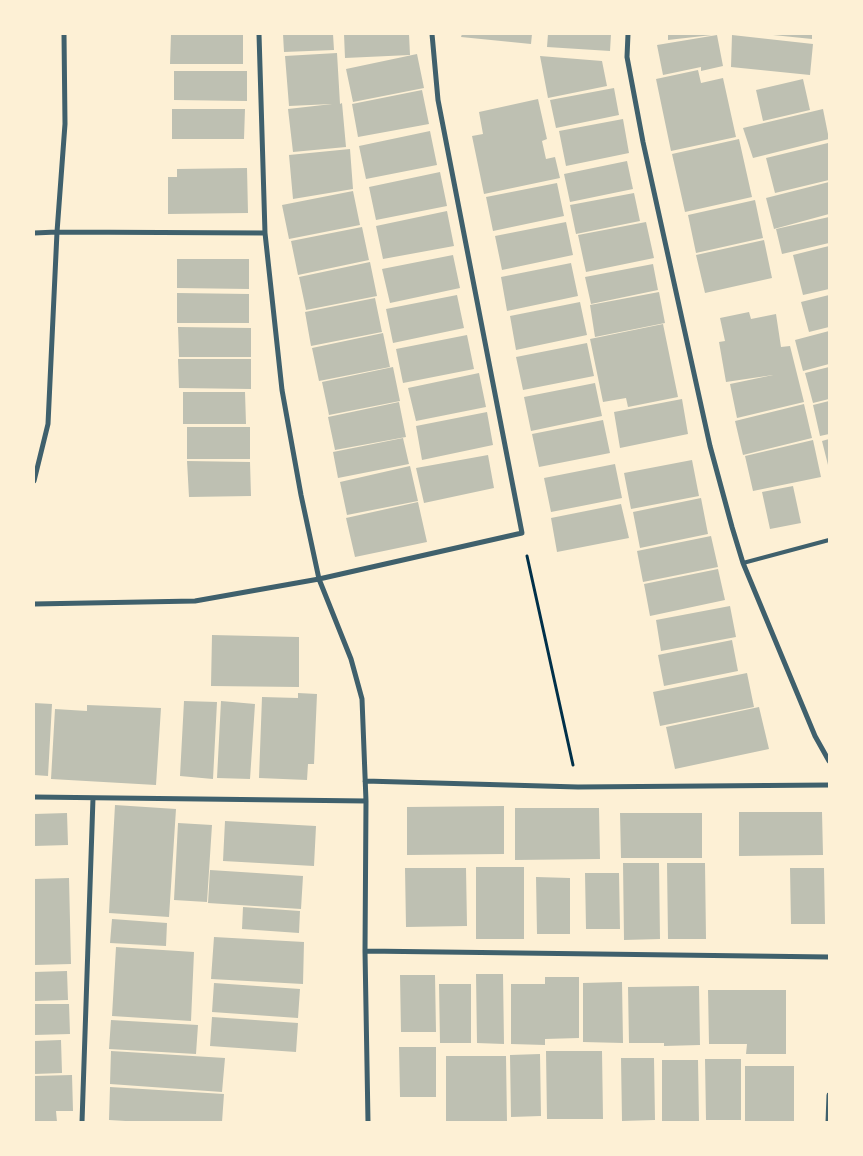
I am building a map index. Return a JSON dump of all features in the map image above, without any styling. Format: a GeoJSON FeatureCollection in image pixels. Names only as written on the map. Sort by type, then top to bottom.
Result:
{"type":"FeatureCollection","features":[{"type":"Feature","properties":{"kind":"street"},"geometry":{"type":"LineString","coordinates":[[34,481],[48,424],[57,232],[65,124],[64,34]]}},
{"type":"Feature","properties":{"kind":"street"},"geometry":{"type":"LineString","coordinates":[[259,34],[265,233],[282,390],[301,494],[320,579],[352,659],[362,699],[366,801],[365,951],[368,1122]]}},
{"type":"Feature","properties":{"kind":"street"},"geometry":{"type":"LineString","coordinates":[[34,604],[195,601],[320,579],[522,534],[438,100],[432,34]]}},
{"type":"Feature","properties":{"kind":"street"},"geometry":{"type":"LineString","coordinates":[[628,34],[627,57],[643,142],[710,446],[743,563],[815,736],[829,760]]}},
{"type":"Feature","properties":{"kind":"street"},"geometry":{"type":"LineString","coordinates":[[34,233],[265,233]]}},
{"type":"Feature","properties":{"kind":"street"},"geometry":{"type":"LineString","coordinates":[[365,780],[578,787],[829,785]]}},
{"type":"Feature","properties":{"kind":"street"},"geometry":{"type":"LineString","coordinates":[[34,798],[366,801]]}},
{"type":"Feature","properties":{"kind":"street"},"geometry":{"type":"LineString","coordinates":[[82,1122],[93,798]]}},
{"type":"Feature","properties":{"kind":"street"},"geometry":{"type":"LineString","coordinates":[[365,951],[829,957]]}},
{"type":"Feature","properties":{"kind":"street"},"geometry":{"type":"LineString","coordinates":[[828,1122],[829,1095]]}},
{"type":"Feature","properties":{"kind":"lane"},"geometry":{"type":"LineString","coordinates":[[743,563],[829,540]]}},
{"type":"Feature","properties":{"kind":"path"},"geometry":{"type":"LineString","coordinates":[[522,534],[578,787]]}},
{"type":"Feature","properties":{"kind":"building"},"geometry":{"type":"Polygon","coordinates":[[[171,34],[243,34],[243,64],[170,64],[171,34]]]}},
{"type":"Feature","properties":{"kind":"building"},"geometry":{"type":"Polygon","coordinates":[[[283,34],[333,34],[334,50],[284,52],[283,34]]]}},
{"type":"Feature","properties":{"kind":"building"},"geometry":{"type":"Polygon","coordinates":[[[344,34],[409,34],[410,55],[345,58],[344,34]]]}},
{"type":"Feature","properties":{"kind":"building"},"geometry":{"type":"Polygon","coordinates":[[[462,34],[532,34],[531,44],[461,37],[462,34]]]}},
{"type":"Feature","properties":{"kind":"building"},"geometry":{"type":"Polygon","coordinates":[[[548,34],[611,34],[610,51],[547,47],[548,34]]]}},
{"type":"Feature","properties":{"kind":"building"},"geometry":{"type":"Polygon","coordinates":[[[668,34],[712,34],[712,35],[668,40],[668,34]]]}},
{"type":"Feature","properties":{"kind":"building"},"geometry":{"type":"Polygon","coordinates":[[[812,34],[812,39],[773,35],[812,34]]]}},
{"type":"Feature","properties":{"kind":"building"},"geometry":{"type":"Polygon","coordinates":[[[717,35],[723,66],[701,71],[701,67],[663,75],[657,45],[717,35]]]}},
{"type":"Feature","properties":{"kind":"building"},"geometry":{"type":"Polygon","coordinates":[[[732,35],[813,44],[810,75],[731,67],[732,35]]]}},
{"type":"Feature","properties":{"kind":"building"},"geometry":{"type":"Polygon","coordinates":[[[337,53],[340,104],[342,103],[346,147],[293,152],[288,109],[332,104],[289,106],[285,56],[337,53]]]}},
{"type":"Feature","properties":{"kind":"building"},"geometry":{"type":"Polygon","coordinates":[[[417,54],[424,88],[353,102],[346,69],[417,54]]]}},
{"type":"Feature","properties":{"kind":"building"},"geometry":{"type":"Polygon","coordinates":[[[540,56],[602,61],[607,86],[548,98],[540,56]]]}},
{"type":"Feature","properties":{"kind":"building"},"geometry":{"type":"Polygon","coordinates":[[[698,70],[701,83],[723,78],[736,137],[671,151],[656,79],[698,70]]]}},
{"type":"Feature","properties":{"kind":"building"},"geometry":{"type":"Polygon","coordinates":[[[174,71],[247,71],[247,101],[174,100],[174,71]]]}},
{"type":"Feature","properties":{"kind":"building"},"geometry":{"type":"Polygon","coordinates":[[[803,79],[810,110],[763,121],[756,90],[803,79]]]}},
{"type":"Feature","properties":{"kind":"building"},"geometry":{"type":"Polygon","coordinates":[[[614,88],[619,115],[556,128],[550,100],[614,88]]]}},
{"type":"Feature","properties":{"kind":"building"},"geometry":{"type":"Polygon","coordinates":[[[422,90],[429,124],[358,137],[352,104],[422,90]]]}},
{"type":"Feature","properties":{"kind":"building"},"geometry":{"type":"Polygon","coordinates":[[[538,99],[547,139],[542,141],[546,159],[555,157],[560,178],[484,194],[472,136],[483,134],[479,112],[538,99]]]}},
{"type":"Feature","properties":{"kind":"building"},"geometry":{"type":"Polygon","coordinates":[[[172,109],[245,109],[244,139],[172,139],[172,109]]]}},
{"type":"Feature","properties":{"kind":"building"},"geometry":{"type":"Polygon","coordinates":[[[823,109],[829,139],[753,158],[743,128],[823,109]]]}},
{"type":"Feature","properties":{"kind":"building"},"geometry":{"type":"Polygon","coordinates":[[[623,119],[629,153],[566,166],[559,131],[623,119]]]}},
{"type":"Feature","properties":{"kind":"building"},"geometry":{"type":"Polygon","coordinates":[[[430,131],[437,165],[366,179],[359,146],[430,131]]]}},
{"type":"Feature","properties":{"kind":"building"},"geometry":{"type":"Polygon","coordinates":[[[739,139],[752,197],[685,212],[672,154],[739,139]]]}},
{"type":"Feature","properties":{"kind":"building"},"geometry":{"type":"Polygon","coordinates":[[[828,143],[829,180],[775,193],[766,158],[828,143]]]}},
{"type":"Feature","properties":{"kind":"building"},"geometry":{"type":"Polygon","coordinates":[[[350,149],[353,189],[293,199],[289,155],[350,149]]]}},
{"type":"Feature","properties":{"kind":"building"},"geometry":{"type":"Polygon","coordinates":[[[627,161],[633,189],[570,202],[564,174],[627,161]]]}},
{"type":"Feature","properties":{"kind":"building"},"geometry":{"type":"Polygon","coordinates":[[[247,168],[248,213],[168,214],[168,177],[177,177],[177,169],[247,168]]]}},
{"type":"Feature","properties":{"kind":"building"},"geometry":{"type":"Polygon","coordinates":[[[440,172],[447,206],[376,220],[369,187],[440,172]]]}},
{"type":"Feature","properties":{"kind":"building"},"geometry":{"type":"Polygon","coordinates":[[[829,182],[829,214],[774,229],[766,198],[829,182]]]}},
{"type":"Feature","properties":{"kind":"building"},"geometry":{"type":"Polygon","coordinates":[[[557,183],[564,216],[493,231],[486,197],[557,183]]]}},
{"type":"Feature","properties":{"kind":"building"},"geometry":{"type":"Polygon","coordinates":[[[353,191],[360,225],[289,239],[282,205],[353,191]]]}},
{"type":"Feature","properties":{"kind":"building"},"geometry":{"type":"Polygon","coordinates":[[[634,193],[640,221],[576,234],[570,205],[634,193]]]}},
{"type":"Feature","properties":{"kind":"building"},"geometry":{"type":"Polygon","coordinates":[[[755,200],[763,238],[696,253],[688,215],[755,200]]]}},
{"type":"Feature","properties":{"kind":"building"},"geometry":{"type":"Polygon","coordinates":[[[447,211],[454,246],[383,259],[376,226],[447,211]]]}},
{"type":"Feature","properties":{"kind":"building"},"geometry":{"type":"Polygon","coordinates":[[[829,217],[829,243],[782,254],[776,229],[829,217]]]}},
{"type":"Feature","properties":{"kind":"building"},"geometry":{"type":"Polygon","coordinates":[[[566,222],[573,255],[502,270],[495,236],[566,222]]]}},
{"type":"Feature","properties":{"kind":"building"},"geometry":{"type":"Polygon","coordinates":[[[646,222],[654,258],[586,272],[578,235],[646,222]]]}},
{"type":"Feature","properties":{"kind":"building"},"geometry":{"type":"Polygon","coordinates":[[[362,227],[369,260],[298,275],[291,241],[362,227]]]}},
{"type":"Feature","properties":{"kind":"building"},"geometry":{"type":"Polygon","coordinates":[[[764,240],[772,278],[705,293],[696,255],[764,240]]]}},
{"type":"Feature","properties":{"kind":"building"},"geometry":{"type":"Polygon","coordinates":[[[829,246],[829,289],[803,295],[793,255],[829,246]]]}},
{"type":"Feature","properties":{"kind":"building"},"geometry":{"type":"Polygon","coordinates":[[[453,255],[460,288],[390,303],[382,269],[453,255]]]}},
{"type":"Feature","properties":{"kind":"building"},"geometry":{"type":"Polygon","coordinates":[[[177,259],[249,259],[249,289],[177,288],[177,259]]]}},
{"type":"Feature","properties":{"kind":"building"},"geometry":{"type":"Polygon","coordinates":[[[370,262],[377,296],[306,310],[299,277],[370,262]]]}},
{"type":"Feature","properties":{"kind":"building"},"geometry":{"type":"Polygon","coordinates":[[[571,263],[578,296],[507,311],[501,277],[571,263]]]}},
{"type":"Feature","properties":{"kind":"building"},"geometry":{"type":"Polygon","coordinates":[[[653,264],[658,290],[591,304],[585,277],[653,264]]]}},
{"type":"Feature","properties":{"kind":"building"},"geometry":{"type":"Polygon","coordinates":[[[659,292],[665,323],[595,337],[590,305],[659,292]]]}},
{"type":"Feature","properties":{"kind":"building"},"geometry":{"type":"Polygon","coordinates":[[[177,293],[249,294],[249,323],[177,323],[177,293]]]}},
{"type":"Feature","properties":{"kind":"building"},"geometry":{"type":"Polygon","coordinates":[[[457,295],[464,328],[393,343],[386,309],[457,295]]]}},
{"type":"Feature","properties":{"kind":"building"},"geometry":{"type":"Polygon","coordinates":[[[829,295],[829,327],[809,332],[801,302],[829,295]]]}},
{"type":"Feature","properties":{"kind":"building"},"geometry":{"type":"Polygon","coordinates":[[[375,298],[382,332],[311,346],[305,312],[375,298]]]}},
{"type":"Feature","properties":{"kind":"building"},"geometry":{"type":"Polygon","coordinates":[[[580,302],[587,335],[516,350],[510,316],[580,302]]]}},
{"type":"Feature","properties":{"kind":"building"},"geometry":{"type":"Polygon","coordinates":[[[749,312],[751,319],[776,314],[781,347],[790,346],[804,402],[737,418],[730,384],[773,375],[726,382],[719,342],[725,341],[720,318],[749,312]]]}},
{"type":"Feature","properties":{"kind":"building"},"geometry":{"type":"Polygon","coordinates":[[[663,324],[678,397],[628,407],[626,398],[603,402],[590,339],[663,324]]]}},
{"type":"Feature","properties":{"kind":"building"},"geometry":{"type":"Polygon","coordinates":[[[178,327],[251,328],[251,357],[179,357],[178,327]]]}},
{"type":"Feature","properties":{"kind":"building"},"geometry":{"type":"Polygon","coordinates":[[[829,331],[829,364],[803,371],[795,340],[829,331]]]}},
{"type":"Feature","properties":{"kind":"building"},"geometry":{"type":"Polygon","coordinates":[[[383,333],[390,367],[319,381],[312,348],[383,333]]]}},
{"type":"Feature","properties":{"kind":"building"},"geometry":{"type":"Polygon","coordinates":[[[467,335],[474,369],[403,383],[396,349],[467,335]]]}},
{"type":"Feature","properties":{"kind":"building"},"geometry":{"type":"Polygon","coordinates":[[[587,343],[594,376],[523,390],[516,357],[587,343]]]}},
{"type":"Feature","properties":{"kind":"building"},"geometry":{"type":"Polygon","coordinates":[[[178,359],[251,359],[251,389],[179,388],[178,359]]]}},
{"type":"Feature","properties":{"kind":"building"},"geometry":{"type":"Polygon","coordinates":[[[393,367],[400,401],[329,415],[322,382],[393,367]]]}},
{"type":"Feature","properties":{"kind":"building"},"geometry":{"type":"Polygon","coordinates":[[[829,367],[829,399],[813,403],[805,373],[829,367]]]}},
{"type":"Feature","properties":{"kind":"building"},"geometry":{"type":"Polygon","coordinates":[[[479,373],[486,407],[416,421],[408,388],[479,373]]]}},
{"type":"Feature","properties":{"kind":"building"},"geometry":{"type":"Polygon","coordinates":[[[595,383],[602,416],[531,431],[524,397],[595,383]]]}},
{"type":"Feature","properties":{"kind":"building"},"geometry":{"type":"Polygon","coordinates":[[[183,392],[245,392],[246,424],[183,424],[183,392]]]}},
{"type":"Feature","properties":{"kind":"building"},"geometry":{"type":"Polygon","coordinates":[[[682,399],[688,434],[620,448],[614,412],[682,399]]]}},
{"type":"Feature","properties":{"kind":"building"},"geometry":{"type":"Polygon","coordinates":[[[829,401],[829,434],[820,436],[813,405],[829,401]]]}},
{"type":"Feature","properties":{"kind":"building"},"geometry":{"type":"Polygon","coordinates":[[[399,402],[406,437],[335,450],[328,417],[399,402]]]}},
{"type":"Feature","properties":{"kind":"building"},"geometry":{"type":"Polygon","coordinates":[[[804,404],[812,438],[743,455],[735,421],[804,404]]]}},
{"type":"Feature","properties":{"kind":"building"},"geometry":{"type":"Polygon","coordinates":[[[487,412],[493,445],[422,460],[416,426],[487,412]]]}},
{"type":"Feature","properties":{"kind":"building"},"geometry":{"type":"Polygon","coordinates":[[[603,420],[610,453],[539,467],[532,434],[603,420]]]}},
{"type":"Feature","properties":{"kind":"building"},"geometry":{"type":"Polygon","coordinates":[[[187,427],[250,427],[250,459],[187,459],[187,427]]]}},
{"type":"Feature","properties":{"kind":"building"},"geometry":{"type":"Polygon","coordinates":[[[403,438],[409,464],[338,478],[333,452],[403,438]]]}},
{"type":"Feature","properties":{"kind":"building"},"geometry":{"type":"Polygon","coordinates":[[[829,439],[829,469],[822,441],[829,439]]]}},
{"type":"Feature","properties":{"kind":"building"},"geometry":{"type":"Polygon","coordinates":[[[813,440],[821,477],[753,491],[745,456],[813,440]]]}},
{"type":"Feature","properties":{"kind":"building"},"geometry":{"type":"Polygon","coordinates":[[[488,455],[494,488],[424,503],[416,468],[488,455]]]}},
{"type":"Feature","properties":{"kind":"building"},"geometry":{"type":"Polygon","coordinates":[[[692,460],[699,496],[631,509],[624,473],[692,460]]]}},
{"type":"Feature","properties":{"kind":"building"},"geometry":{"type":"Polygon","coordinates":[[[187,461],[250,462],[251,496],[189,497],[187,461]]]}},
{"type":"Feature","properties":{"kind":"building"},"geometry":{"type":"Polygon","coordinates":[[[615,464],[622,498],[551,512],[544,478],[615,464]]]}},
{"type":"Feature","properties":{"kind":"building"},"geometry":{"type":"Polygon","coordinates":[[[410,466],[418,501],[347,515],[340,482],[410,466]]]}},
{"type":"Feature","properties":{"kind":"building"},"geometry":{"type":"Polygon","coordinates":[[[793,486],[801,523],[770,529],[762,492],[793,486]]]}},
{"type":"Feature","properties":{"kind":"building"},"geometry":{"type":"Polygon","coordinates":[[[701,498],[708,534],[640,548],[633,512],[701,498]]]}},
{"type":"Feature","properties":{"kind":"building"},"geometry":{"type":"Polygon","coordinates":[[[418,502],[427,542],[355,557],[346,518],[418,502]]]}},
{"type":"Feature","properties":{"kind":"building"},"geometry":{"type":"Polygon","coordinates":[[[621,504],[629,538],[557,552],[551,518],[621,504]]]}},
{"type":"Feature","properties":{"kind":"building"},"geometry":{"type":"Polygon","coordinates":[[[711,536],[718,567],[643,582],[637,551],[711,536]]]}},
{"type":"Feature","properties":{"kind":"building"},"geometry":{"type":"Polygon","coordinates":[[[718,569],[725,600],[650,616],[644,584],[718,569]]]}},
{"type":"Feature","properties":{"kind":"building"},"geometry":{"type":"Polygon","coordinates":[[[730,606],[736,637],[661,651],[656,620],[730,606]]]}},
{"type":"Feature","properties":{"kind":"building"},"geometry":{"type":"Polygon","coordinates":[[[212,635],[299,637],[299,687],[211,686],[212,635]]]}},
{"type":"Feature","properties":{"kind":"building"},"geometry":{"type":"Polygon","coordinates":[[[732,640],[738,671],[664,686],[658,655],[732,640]]]}},
{"type":"Feature","properties":{"kind":"building"},"geometry":{"type":"Polygon","coordinates":[[[747,673],[754,707],[660,726],[653,692],[747,673]]]}},
{"type":"Feature","properties":{"kind":"building"},"geometry":{"type":"Polygon","coordinates":[[[298,693],[317,694],[314,764],[308,764],[307,780],[259,778],[262,697],[298,698],[298,693]]]}},
{"type":"Feature","properties":{"kind":"building"},"geometry":{"type":"Polygon","coordinates":[[[184,701],[217,702],[213,779],[180,776],[184,701]]]}},
{"type":"Feature","properties":{"kind":"building"},"geometry":{"type":"Polygon","coordinates":[[[221,701],[255,704],[250,779],[217,778],[221,701]]]}},
{"type":"Feature","properties":{"kind":"building"},"geometry":{"type":"Polygon","coordinates":[[[34,703],[52,704],[48,776],[34,775],[34,703]]]}},
{"type":"Feature","properties":{"kind":"building"},"geometry":{"type":"Polygon","coordinates":[[[87,705],[161,708],[156,785],[51,779],[55,709],[87,711],[87,705]]]}},
{"type":"Feature","properties":{"kind":"building"},"geometry":{"type":"Polygon","coordinates":[[[759,707],[769,749],[675,769],[666,727],[759,707]]]}},
{"type":"Feature","properties":{"kind":"building"},"geometry":{"type":"Polygon","coordinates":[[[115,805],[176,809],[169,917],[109,913],[115,805]]]}},
{"type":"Feature","properties":{"kind":"building"},"geometry":{"type":"Polygon","coordinates":[[[504,806],[504,854],[407,855],[407,807],[504,806]]]}},
{"type":"Feature","properties":{"kind":"building"},"geometry":{"type":"Polygon","coordinates":[[[515,808],[599,808],[600,859],[515,860],[515,808]]]}},
{"type":"Feature","properties":{"kind":"building"},"geometry":{"type":"Polygon","coordinates":[[[739,812],[822,812],[823,855],[739,856],[739,812]]]}},
{"type":"Feature","properties":{"kind":"building"},"geometry":{"type":"Polygon","coordinates":[[[67,813],[68,845],[34,846],[34,814],[67,813]]]}},
{"type":"Feature","properties":{"kind":"building"},"geometry":{"type":"Polygon","coordinates":[[[620,813],[702,813],[702,858],[621,858],[620,813]]]}},
{"type":"Feature","properties":{"kind":"building"},"geometry":{"type":"Polygon","coordinates":[[[225,821],[316,826],[314,866],[223,861],[225,821]]]}},
{"type":"Feature","properties":{"kind":"building"},"geometry":{"type":"Polygon","coordinates":[[[178,823],[212,825],[207,902],[174,900],[178,823]]]}},
{"type":"Feature","properties":{"kind":"building"},"geometry":{"type":"Polygon","coordinates":[[[623,863],[659,863],[660,939],[624,940],[623,863]]]}},
{"type":"Feature","properties":{"kind":"building"},"geometry":{"type":"Polygon","coordinates":[[[667,863],[705,863],[706,939],[668,939],[667,863]]]}},
{"type":"Feature","properties":{"kind":"building"},"geometry":{"type":"Polygon","coordinates":[[[476,867],[524,867],[524,939],[476,939],[476,867]]]}},
{"type":"Feature","properties":{"kind":"building"},"geometry":{"type":"Polygon","coordinates":[[[405,868],[466,868],[467,926],[406,927],[405,868]]]}},
{"type":"Feature","properties":{"kind":"building"},"geometry":{"type":"Polygon","coordinates":[[[790,868],[824,868],[825,924],[791,924],[790,868]]]}},
{"type":"Feature","properties":{"kind":"building"},"geometry":{"type":"Polygon","coordinates":[[[210,870],[303,876],[301,909],[208,903],[210,870]]]}},
{"type":"Feature","properties":{"kind":"building"},"geometry":{"type":"Polygon","coordinates":[[[585,873],[619,873],[620,929],[586,929],[585,873]]]}},
{"type":"Feature","properties":{"kind":"building"},"geometry":{"type":"Polygon","coordinates":[[[536,877],[570,878],[570,934],[537,934],[536,877]]]}},
{"type":"Feature","properties":{"kind":"building"},"geometry":{"type":"Polygon","coordinates":[[[69,878],[71,964],[34,965],[34,879],[69,878]]]}},
{"type":"Feature","properties":{"kind":"building"},"geometry":{"type":"Polygon","coordinates":[[[243,907],[300,911],[299,933],[242,929],[243,907]]]}},
{"type":"Feature","properties":{"kind":"building"},"geometry":{"type":"Polygon","coordinates":[[[112,919],[167,923],[166,946],[110,943],[112,919]]]}},
{"type":"Feature","properties":{"kind":"building"},"geometry":{"type":"Polygon","coordinates":[[[214,937],[304,942],[303,984],[211,979],[214,937]]]}},
{"type":"Feature","properties":{"kind":"building"},"geometry":{"type":"Polygon","coordinates":[[[116,947],[194,952],[191,1021],[112,1016],[116,947]]]}},
{"type":"Feature","properties":{"kind":"building"},"geometry":{"type":"Polygon","coordinates":[[[67,971],[68,1000],[34,1001],[34,972],[67,971]]]}},
{"type":"Feature","properties":{"kind":"building"},"geometry":{"type":"Polygon","coordinates":[[[476,974],[503,974],[504,1044],[477,1043],[476,974]]]}},
{"type":"Feature","properties":{"kind":"building"},"geometry":{"type":"Polygon","coordinates":[[[400,975],[435,975],[436,1032],[401,1032],[400,975]]]}},
{"type":"Feature","properties":{"kind":"building"},"geometry":{"type":"Polygon","coordinates":[[[545,977],[579,977],[579,1038],[545,1039],[545,1045],[511,1044],[511,984],[545,984],[545,977]]]}},
{"type":"Feature","properties":{"kind":"building"},"geometry":{"type":"Polygon","coordinates":[[[622,982],[623,1043],[583,1042],[583,983],[622,982]]]}},
{"type":"Feature","properties":{"kind":"building"},"geometry":{"type":"Polygon","coordinates":[[[214,983],[300,989],[298,1018],[212,1012],[214,983]]]}},
{"type":"Feature","properties":{"kind":"building"},"geometry":{"type":"Polygon","coordinates":[[[439,984],[471,984],[471,1043],[440,1043],[439,984]]]}},
{"type":"Feature","properties":{"kind":"building"},"geometry":{"type":"Polygon","coordinates":[[[699,986],[700,1045],[664,1046],[664,1043],[629,1043],[628,987],[699,986]]]}},
{"type":"Feature","properties":{"kind":"building"},"geometry":{"type":"Polygon","coordinates":[[[708,990],[786,990],[786,1054],[746,1054],[747,1044],[709,1044],[708,990]]]}},
{"type":"Feature","properties":{"kind":"building"},"geometry":{"type":"Polygon","coordinates":[[[34,1004],[69,1004],[70,1034],[34,1035],[34,1004]]]}},
{"type":"Feature","properties":{"kind":"building"},"geometry":{"type":"Polygon","coordinates":[[[212,1017],[298,1023],[296,1052],[210,1046],[212,1017]]]}},
{"type":"Feature","properties":{"kind":"building"},"geometry":{"type":"Polygon","coordinates":[[[111,1020],[198,1025],[196,1054],[109,1049],[111,1020]]]}},
{"type":"Feature","properties":{"kind":"building"},"geometry":{"type":"Polygon","coordinates":[[[61,1040],[62,1073],[34,1074],[34,1041],[61,1040]]]}},
{"type":"Feature","properties":{"kind":"building"},"geometry":{"type":"Polygon","coordinates":[[[399,1047],[436,1047],[436,1097],[400,1097],[399,1047]]]}},
{"type":"Feature","properties":{"kind":"building"},"geometry":{"type":"Polygon","coordinates":[[[111,1051],[225,1058],[222,1092],[110,1084],[111,1051]]]}},
{"type":"Feature","properties":{"kind":"building"},"geometry":{"type":"Polygon","coordinates":[[[546,1051],[602,1051],[603,1119],[547,1119],[546,1051]]]}},
{"type":"Feature","properties":{"kind":"building"},"geometry":{"type":"Polygon","coordinates":[[[540,1054],[541,1116],[511,1117],[510,1055],[540,1054]]]}},
{"type":"Feature","properties":{"kind":"building"},"geometry":{"type":"Polygon","coordinates":[[[446,1056],[506,1056],[507,1122],[446,1122],[446,1056]]]}},
{"type":"Feature","properties":{"kind":"building"},"geometry":{"type":"Polygon","coordinates":[[[621,1058],[654,1058],[655,1120],[622,1121],[621,1058]]]}},
{"type":"Feature","properties":{"kind":"building"},"geometry":{"type":"Polygon","coordinates":[[[705,1059],[741,1059],[741,1120],[706,1120],[705,1059]]]}},
{"type":"Feature","properties":{"kind":"building"},"geometry":{"type":"Polygon","coordinates":[[[662,1060],[698,1060],[699,1122],[662,1122],[662,1060]]]}},
{"type":"Feature","properties":{"kind":"building"},"geometry":{"type":"Polygon","coordinates":[[[745,1066],[794,1066],[794,1122],[745,1122],[745,1066]]]}},
{"type":"Feature","properties":{"kind":"building"},"geometry":{"type":"Polygon","coordinates":[[[72,1075],[73,1111],[56,1111],[57,1122],[34,1122],[34,1076],[72,1075]]]}},
{"type":"Feature","properties":{"kind":"building"},"geometry":{"type":"Polygon","coordinates":[[[110,1087],[224,1094],[222,1122],[109,1120],[110,1087]]]}}]}
